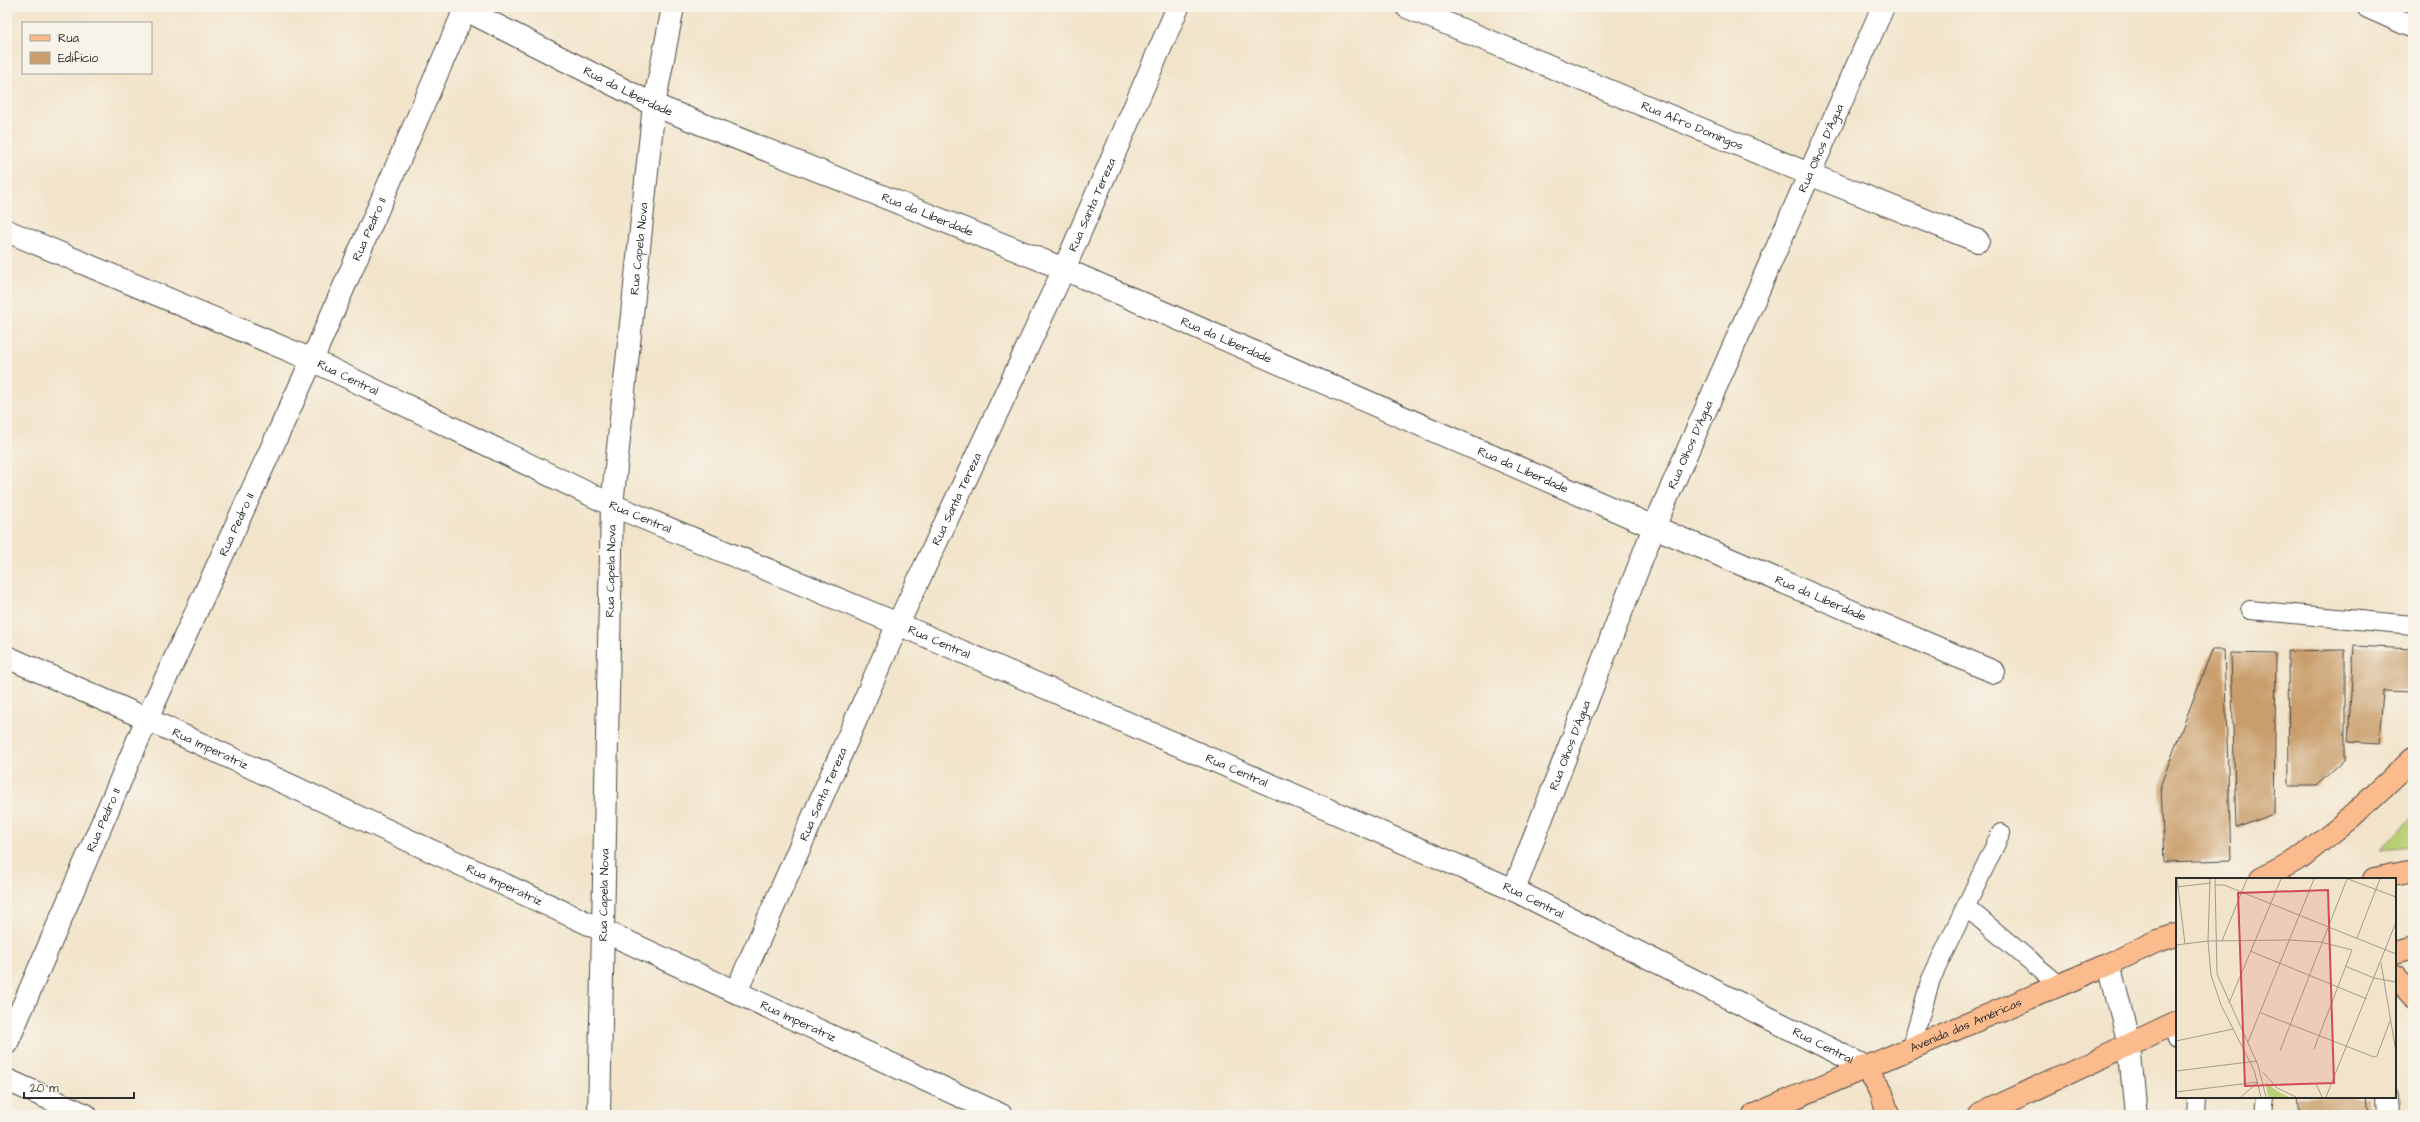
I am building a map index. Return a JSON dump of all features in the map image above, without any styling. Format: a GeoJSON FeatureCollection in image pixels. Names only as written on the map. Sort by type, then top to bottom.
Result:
{"type":"FeatureCollection","features":[{"type":"Feature","properties":{"kind":"main road"},"geometry":{"type":"LineString","coordinates":[[2263,878],[2300,858],[2350,818],[2413,759]]}},
{"type":"Feature","properties":{"kind":"main road"},"geometry":{"type":"LineString","coordinates":[[2379,878],[2413,871]]}},
{"type":"Feature","properties":{"kind":"main road","name":"Avenida das Américas"},"geometry":{"type":"LineString","coordinates":[[1754,1115],[1864,1066],[2109,964],[2167,938],[2176,930]]}},
{"type":"Feature","properties":{"kind":"main road"},"geometry":{"type":"LineString","coordinates":[[2396,953],[2413,948]]}},
{"type":"Feature","properties":{"kind":"main road"},"geometry":{"type":"LineString","coordinates":[[2396,978],[2413,996]]}},
{"type":"Feature","properties":{"kind":"main road"},"geometry":{"type":"LineString","coordinates":[[1979,1115],[2129,1044],[2175,1028]]}},
{"type":"Feature","properties":{"kind":"main road"},"geometry":{"type":"LineString","coordinates":[[1864,1066],[1881,1090],[1888,1115]]}},
{"type":"Feature","properties":{"kind":"street","name":"Rua Capela Nova"},"geometry":{"type":"LineString","coordinates":[[599,1115],[612,505],[654,105],[672,7]]}},
{"type":"Feature","properties":{"kind":"street","name":"Rua Santa Tereza"},"geometry":{"type":"LineString","coordinates":[[736,992],[898,624],[1064,269],[1178,7]]}},
{"type":"Feature","properties":{"kind":"street","name":"Rua Afro Domingos"},"geometry":{"type":"LineString","coordinates":[[1407,7],[1809,174],[1978,241]]}},
{"type":"Feature","properties":{"kind":"street","name":"Rua Olhos D'Água"},"geometry":{"type":"LineString","coordinates":[[1514,890],[1654,526],[1883,7]]}},
{"type":"Feature","properties":{"kind":"street"},"geometry":{"type":"LineString","coordinates":[[2368,7],[2413,27]]}},
{"type":"Feature","properties":{"kind":"street","name":"Rua da Liberdade"},"geometry":{"type":"LineString","coordinates":[[464,8],[654,105],[1064,269],[1654,526],[1994,672]]}},
{"type":"Feature","properties":{"kind":"street","name":"Rua Pedro II"},"geometry":{"type":"LineString","coordinates":[[7,1043],[147,719],[312,360],[464,8]]}},
{"type":"Feature","properties":{"kind":"street","name":"Rua Central"},"geometry":{"type":"LineString","coordinates":[[7,231],[312,360],[612,505],[898,624],[1514,890],[1864,1066]]}},
{"type":"Feature","properties":{"kind":"street","name":"Rua Imperatriz"},"geometry":{"type":"LineString","coordinates":[[7,657],[147,719],[1001,1115]]}},
{"type":"Feature","properties":{"kind":"street"},"geometry":{"type":"LineString","coordinates":[[2109,964],[2129,1044],[2136,1115]]}},
{"type":"Feature","properties":{"kind":"street"},"geometry":{"type":"LineString","coordinates":[[7,1080],[86,1115]]}},
{"type":"Feature","properties":{"kind":"street"},"geometry":{"type":"LineString","coordinates":[[2388,1098],[2389,1115]]}},
{"type":"Feature","properties":{"kind":"lane"},"geometry":{"type":"LineString","coordinates":[[2250,610],[2413,625]]}},
{"type":"Feature","properties":{"kind":"lane"},"geometry":{"type":"LineString","coordinates":[[1911,1047],[1931,979],[2001,833]]}},
{"type":"Feature","properties":{"kind":"lane"},"geometry":{"type":"LineString","coordinates":[[1966,907],[2059,985]]}},
{"type":"Feature","properties":{"kind":"lane"},"geometry":{"type":"LineString","coordinates":[[2195,1115],[2196,1098]]}},
{"type":"Feature","properties":{"kind":"lane"},"geometry":{"type":"LineString","coordinates":[[2263,1115],[2265,1098]]}},
{"type":"Feature","properties":{"kind":"green space"},"geometry":{"type":"Polygon","coordinates":[[[2413,816],[2413,847],[2381,850],[2411,818],[2413,816]]]}},
{"type":"Feature","properties":{"kind":"building"},"geometry":{"type":"Polygon","coordinates":[[[2354,646],[2413,649],[2413,692],[2383,691],[2379,744],[2348,742],[2354,646]]]}},
{"type":"Feature","properties":{"kind":"building"},"geometry":{"type":"Polygon","coordinates":[[[2212,650],[2224,650],[2231,860],[2164,862],[2161,784],[2212,650]]]}},
{"type":"Feature","properties":{"kind":"building"},"geometry":{"type":"Polygon","coordinates":[[[2345,650],[2345,759],[2316,786],[2289,786],[2288,651],[2345,650]]]}},
{"type":"Feature","properties":{"kind":"building"},"geometry":{"type":"Polygon","coordinates":[[[2231,653],[2276,654],[2274,814],[2236,828],[2231,653]]]}},
{"type":"Feature","properties":{"kind":"building"},"geometry":{"type":"Polygon","coordinates":[[[2296,1098],[2367,1098],[2369,1115],[2298,1115],[2296,1098]]]}}]}
